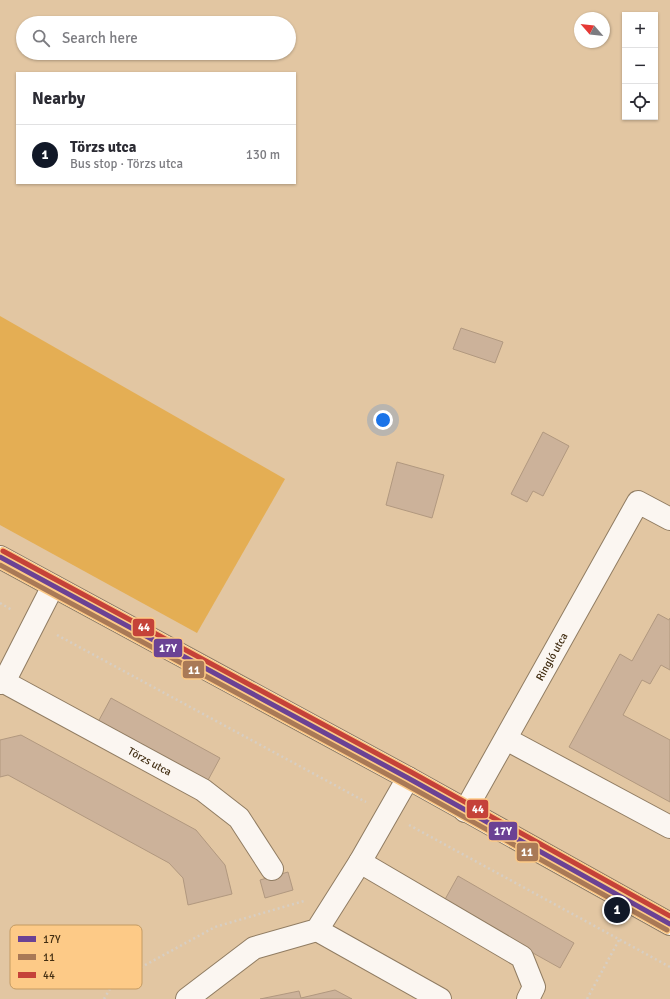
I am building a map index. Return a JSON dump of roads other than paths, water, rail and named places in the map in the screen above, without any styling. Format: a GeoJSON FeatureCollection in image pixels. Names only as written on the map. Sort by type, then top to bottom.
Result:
{"type":"FeatureCollection","features":[{"type":"Feature","properties":{"kind":"street","name":"Ringló utca"},"geometry":{"type":"LineString","coordinates":[[466,811],[638,502],[670,519]]}},
{"type":"Feature","properties":{"kind":"street"},"geometry":{"type":"LineString","coordinates":[[0,557],[408,778],[670,924]]}},
{"type":"Feature","properties":{"kind":"street","name":"Törzs utca"},"geometry":{"type":"LineString","coordinates":[[53,586],[2,682],[203,790],[240,818],[272,869]]}},
{"type":"Feature","properties":{"kind":"street"},"geometry":{"type":"LineString","coordinates":[[506,739],[670,827]]}},
{"type":"Feature","properties":{"kind":"street"},"geometry":{"type":"LineString","coordinates":[[187,999],[254,948],[317,930],[360,862],[408,778]]}},
{"type":"Feature","properties":{"kind":"street"},"geometry":{"type":"LineString","coordinates":[[360,862],[522,957],[534,987],[528,999]]}},
{"type":"Feature","properties":{"kind":"street"},"geometry":{"type":"LineString","coordinates":[[317,930],[440,999]]}},
{"type":"Feature","properties":{"kind":"place","name":"Törzs utca"},"geometry":{"type":"Point","coordinates":[617,910]}}]}
